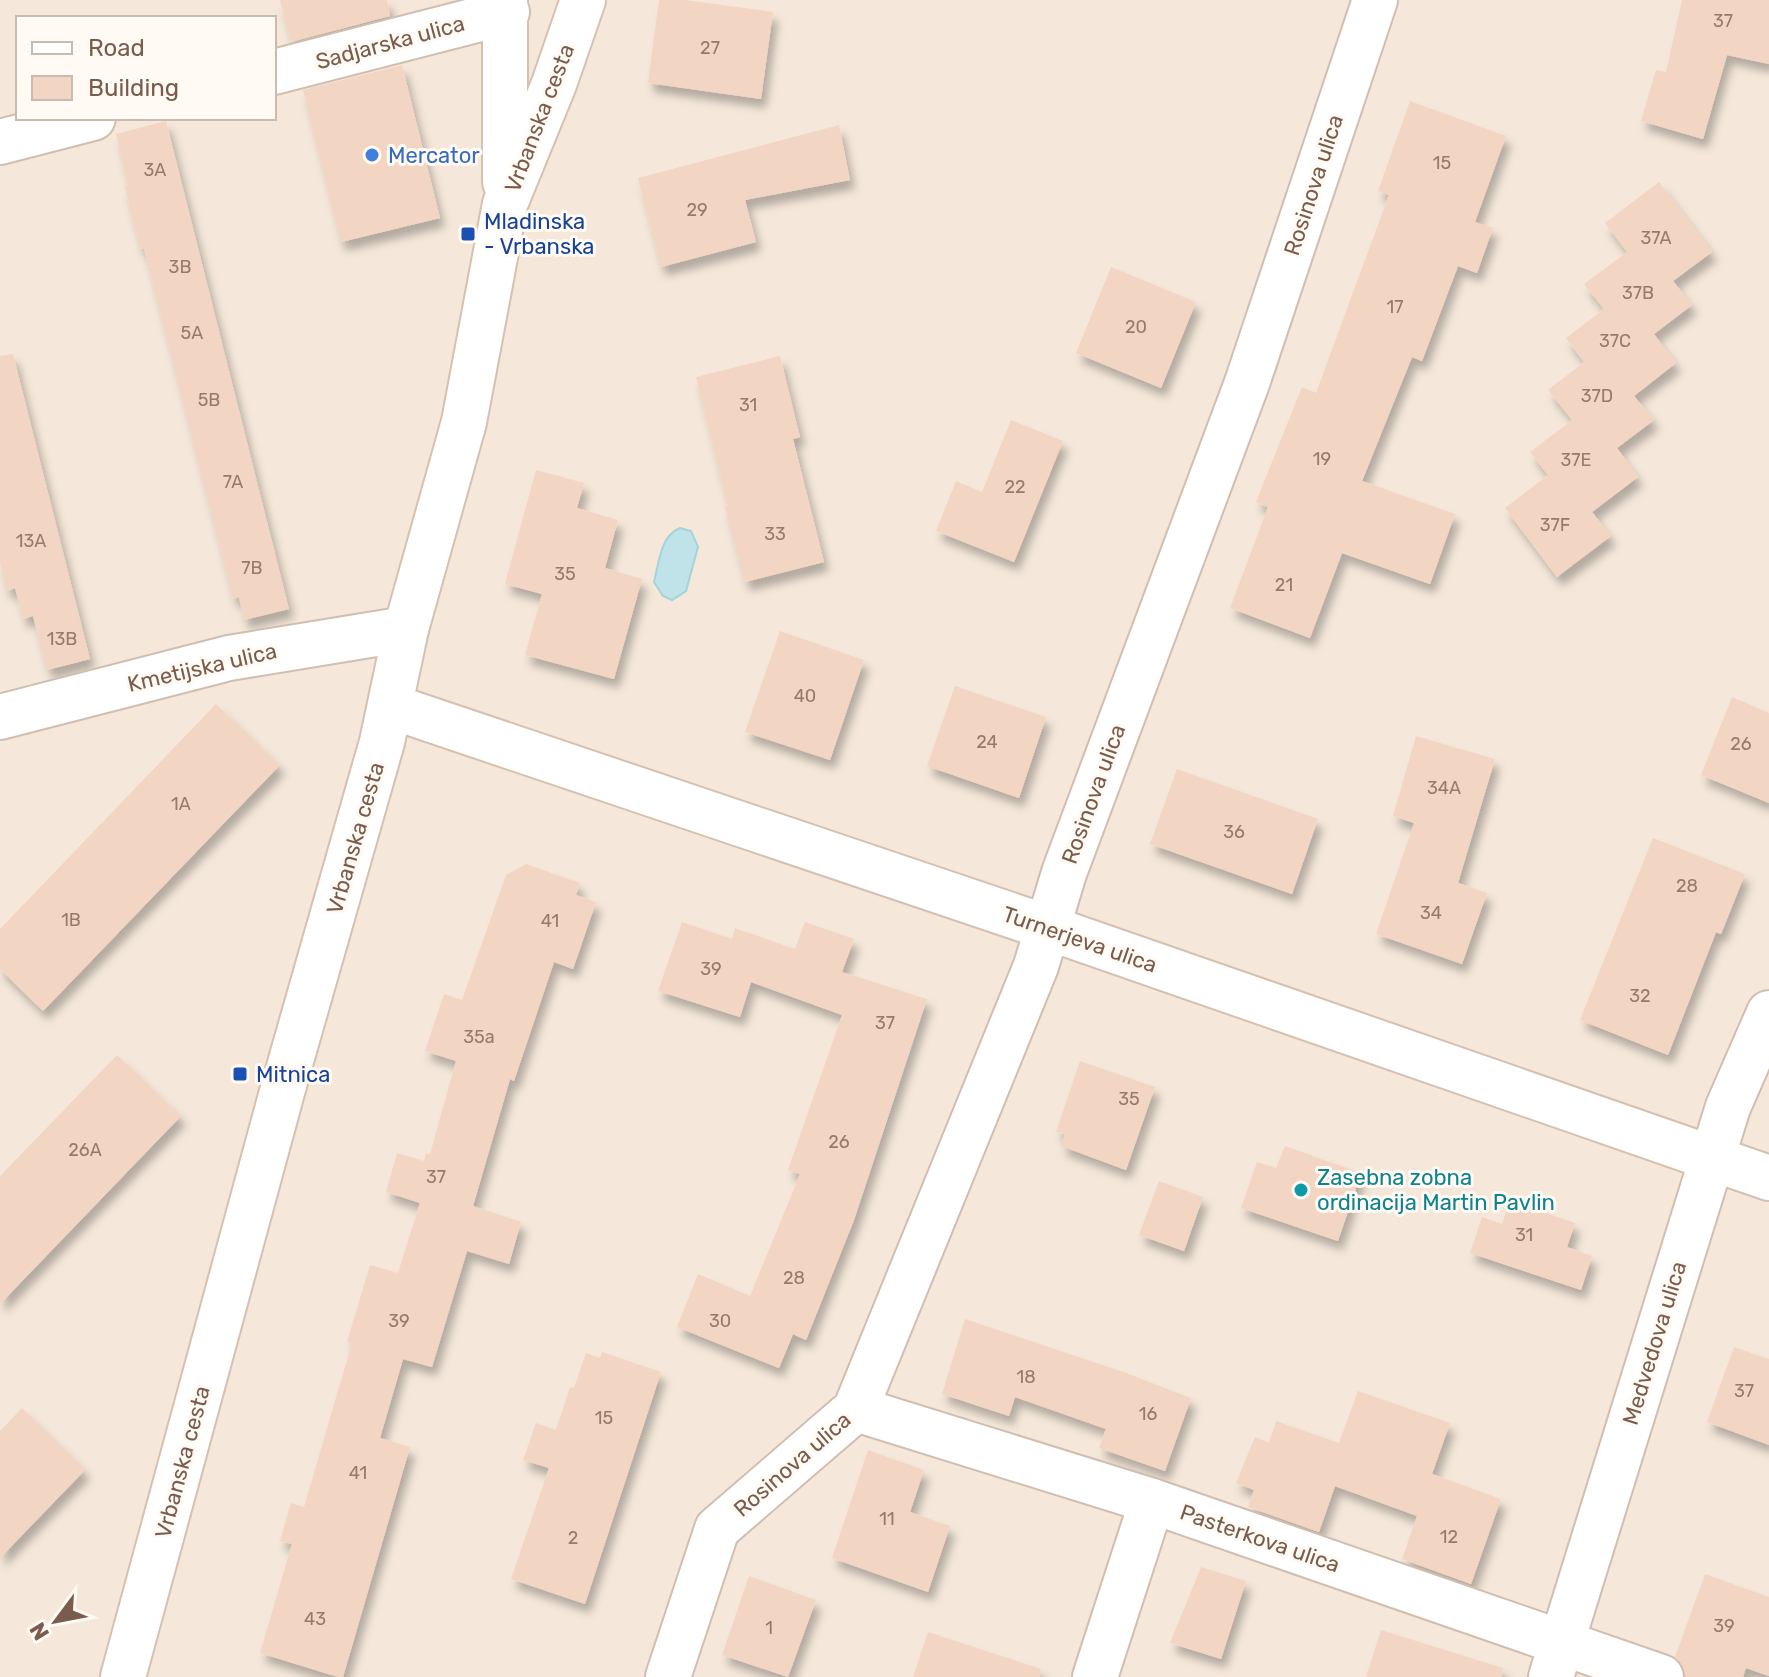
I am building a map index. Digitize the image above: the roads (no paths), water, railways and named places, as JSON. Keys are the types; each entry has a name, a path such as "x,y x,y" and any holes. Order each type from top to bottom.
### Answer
{"street":[{"name":"Vrbanska cesta","path":"123,1677 278,1106 366,801 406,629 464,422 505,204 554,84 583,0"},
{"name":"Rosinova ulica","path":"668,1677 717,1529 856,1409 1036,966 1064,873 1247,383 1375,0"},
{"path":"505,204 506,6"},
{"name":"Sadjarska ulica","path":"276,71 506,6"},
{"path":"0,142 85,120"},
{"name":"Kmetijska ulica","path":"0,717 229,658 406,629"},
{"name":"Turnerjeva ulica","path":"390,706 1046,927 1769,1178"},
{"name":"Medvedova ulica","path":"1556,1659 1728,1107 1769,1013"},
{"name":"Pasterkova ulica","path":"856,1409 1152,1501 1556,1659 1661,1677"},
{"path":"1095,1677 1152,1501"}],"water":[{"path":"680,528 691,531 698,547 686,591 672,600 663,596 654,582 664,544"}],"place":[{"name":"Mercator","path":"372,155"},
{"name":"Mladinska - Vrbanska","path":"468,234"},
{"name":"Mitnica","path":"240,1074"},
{"name":"Zasebna zobna ordinacija Martin Pavlin","path":"1301,1190"}]}
